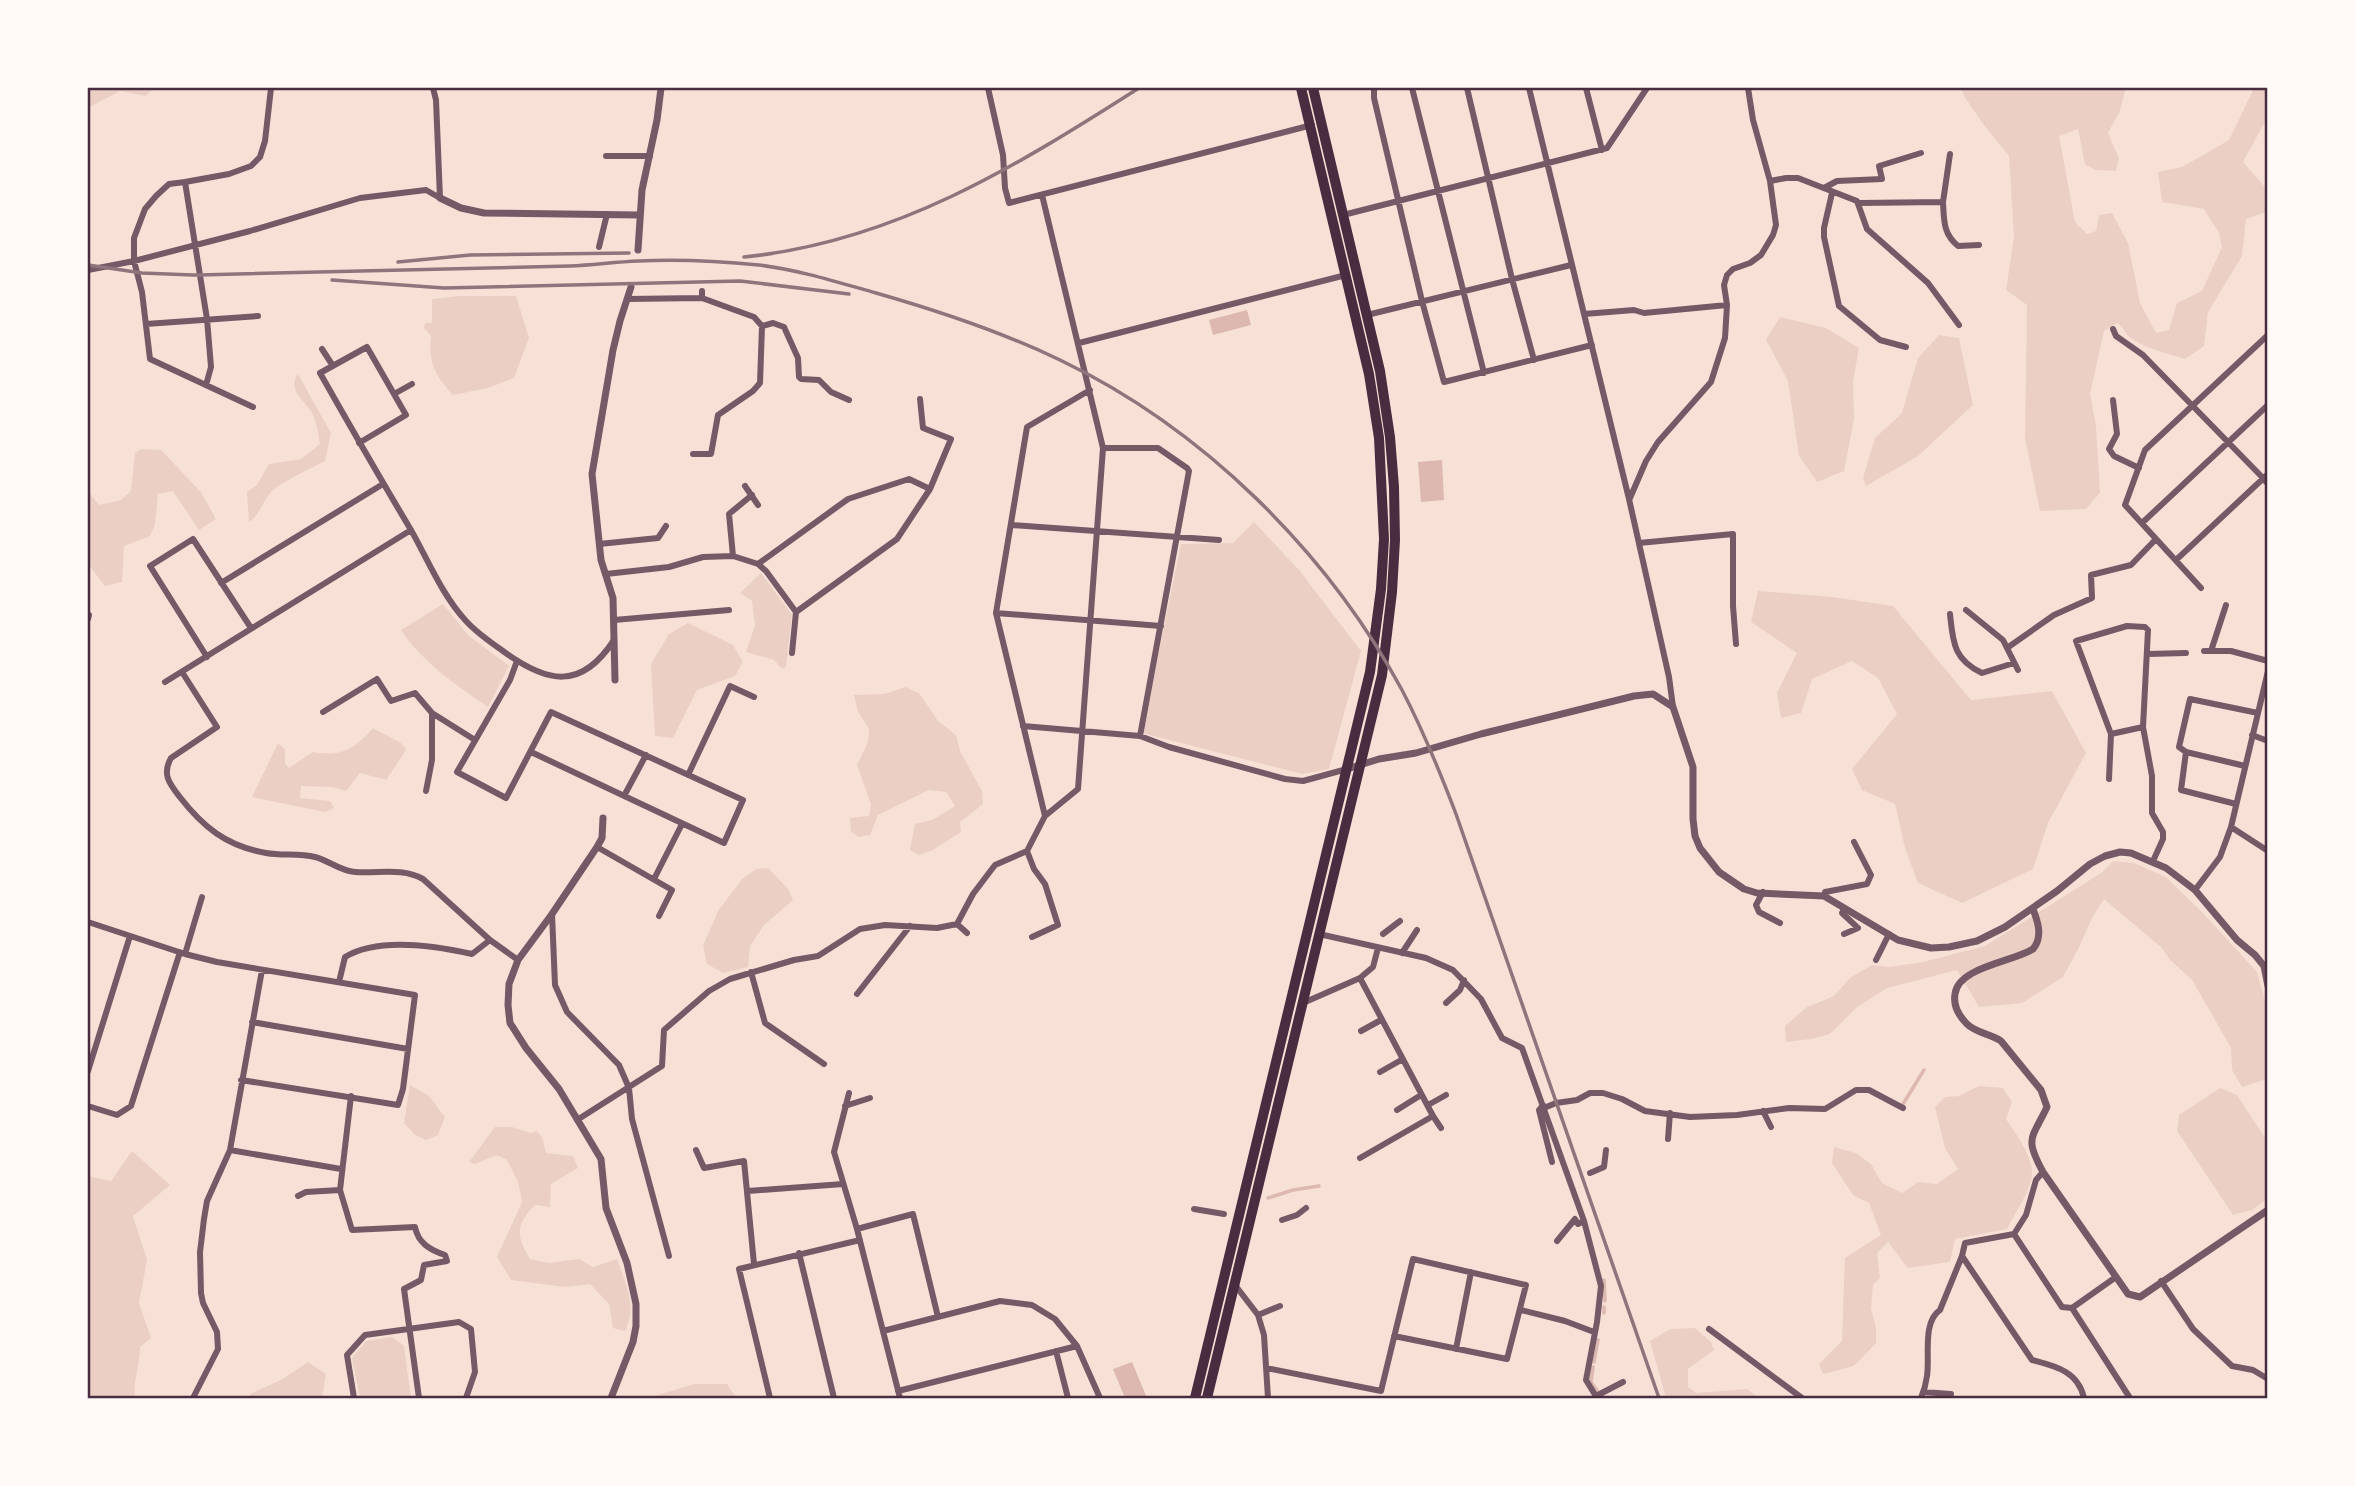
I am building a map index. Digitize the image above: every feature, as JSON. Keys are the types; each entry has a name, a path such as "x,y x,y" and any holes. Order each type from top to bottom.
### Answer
{"highway":[{"path":"1195,1398 1370,673 1381,589 1384,539 1379,438 1346,275 1301,88"},
{"path":"1207,1398 1382,675 1395,540 1394,487 1387,411 1367,314 1313,88"}],"street":[{"path":"253,407 150,359 142,292 134,261 134,238 145,209 169,184 229,174 251,166 260,157 265,141 271,88"},
{"path":"433,88 436,100 440,198"},
{"path":"638,250 639,215 661,88"},
{"path":"988,88 1003,155 1005,188 1009,203 1321,123"},
{"path":"1374,88 1398,201 1444,382 1592,345"},
{"path":"1414,88 1484,373"},
{"path":"1467,88 1534,360"},
{"path":"1529,88 1629,499 1669,677 1673,707 1693,767 1693,827 1700,848 1719,872 1744,889 1757,893 1824,896 1898,940 1931,948 1966,944 1986,937 2033,909 2090,864 2120,852 2153,861 2195,890 2237,940 2264,966 2267,986"},
{"path":"1586,88 1602,150"},
{"path":"1343,215 1607,148 1647,88"},
{"path":"1629,499 1658,442 1710,382 1725,338 1727,305 1724,285 1727,275 1732,269 1750,263 1761,255 1773,235 1776,216 1748,88"},
{"path":"1824,188 1837,181 1882,179 1879,166 1921,153"},
{"path":"1950,154 1943,202 1945,232 1958,246 1979,245"},
{"path":"606,156 650,156"},
{"path":"1770,181 1798,178 1858,203 1943,202"},
{"path":"185,182 207,318 211,367 206,384"},
{"path":"88,270 134,261 360,198 426,190 460,208 484,214 639,215"},
{"path":"1832,193 1824,237 1839,306 1880,340 1906,347"},
{"path":"957,924 973,894 995,864 1027,851 1045,816 1078,789 1103,448 1042,195"},
{"path":"1858,203 1867,229 1928,284 1959,325"},
{"path":"600,247 607,214"},
{"path":"1367,314 1571,265"},
{"path":"1079,343 1346,275"},
{"path":"615,680 613,598 598,544 592,474 613,350 631,287"},
{"path":"627,299 702,295 754,317 762,326 760,383 753,391 718,415 711,454 693,454"},
{"path":"1584,314 1634,310 1644,313 1727,305"},
{"path":"146,324 207,318 258,317"},
{"path":"762,326 773,323 784,327 798,358 801,379 819,380 831,392 849,400"},
{"path":"2113,329 2116,336 2143,355 2266,478 2176,560"},
{"path":"2201,588 2124,505 2145,450 2267,335"},
{"path":"359,443 406,415 367,347 320,373 359,443 411,530 448,597 466,621 517,661 548,676 570,677 586,672 603,658 615,639"},
{"path":"322,349 333,366"},
{"path":"394,394 412,384"},
{"path":"1045,816 996,613 1027,426 1090,390"},
{"path":"796,612 897,539 930,489 951,439 923,428 920,399"},
{"path":"2113,400 2117,434 2109,449 2113,456 2138,468"},
{"path":"2141,523 2267,405"},
{"path":"1103,448 1158,448 1188,468 1140,736"},
{"path":"758,564 848,499 909,479 930,489"},
{"path":"221,583 383,484"},
{"path":"745,486 758,505"},
{"path":"733,556 729,514 752,495"},
{"path":"1011,525 1219,540"},
{"path":"598,544 658,538 666,526"},
{"path":"165,682 411,530"},
{"path":"1639,543 1733,534 1736,644"},
{"path":"207,657 150,566 193,539 251,628"},
{"path":"2007,648 2054,615 2092,598 2091,575 2130,565 2156,539"},
{"path":"606,574 668,567 703,557 733,556 758,564 796,612 792,653"},
{"path":"2225,606 2208,651 2231,651 2267,660"},
{"path":"614,620 729,610"},
{"path":"1950,614 1953,648 1976,670 1982,673 2016,667 2003,640 1966,610"},
{"path":"996,613 1161,626"},
{"path":"2109,779 2111,734 2076,641 2127,626 2145,627 2148,631 2148,654 2143,727 2152,776 2151,813 2163,832 2163,839 2153,861"},
{"path":"2148,654 2186,653"},
{"path":"517,661 510,680 457,772 506,798 551,712 744,800 724,842 531,752"},
{"path":"2195,890 2220,857 2231,827 2266,687 2267,671"},
{"path":"182,672 217,727 171,758 167,766 167,781 212,833 242,848 267,854 315,857 354,872 410,872 423,879 490,940 518,960"},
{"path":"323,712 377,680 391,701 415,693 432,713 475,740"},
{"path":"688,775 730,686 754,697"},
{"path":"1023,726 1140,736 1168,747 1285,779 1303,781 1379,758 1416,753 1634,696 1653,694 1673,707"},
{"path":"2245,766 2186,752 2179,747 2190,699 2258,713"},
{"path":"426,791 432,760 432,713"},
{"path":"2111,734 2143,727"},
{"path":"2252,735 2267,741"},
{"path":"2186,752 2181,790 2236,804"},
{"path":"624,796 646,755"},
{"path":"603,818 602,838 597,847 518,960 509,984 508,1005 510,1023 559,1089 601,1158 606,1208 626,1264 636,1304 633,1342 611,1398"},
{"path":"654,879 682,824"},
{"path":"2231,827 2267,851"},
{"path":"1824,896 1825,892 1854,889 1867,884 1871,875 1854,842"},
{"path":"597,847 672,891 659,916"},
{"path":"1027,851 1034,869 1045,884 1058,925 1032,937"},
{"path":"1763,892 1756,905 1759,912 1780,923"},
{"path":"88,1106 117,1115 131,1106 202,897"},
{"path":"1844,908 1842,913 1858,928 1844,934"},
{"path":"2033,909 2038,923 2038,943 2033,949 1966,976 1955,989 1954,1000 1967,1025 2001,1041 2041,1090 2047,1107 2031,1139 2033,1153 2043,1172 2128,1294 2140,1297 2267,1210"},
{"path":"552,914 555,985 559,997 567,1012 620,1065 629,1088 632,1119 669,1256"},
{"path":"1383,934 1400,921"},
{"path":"88,922 183,953 262,970 415,995 398,1105 241,1080"},
{"path":"577,1119 662,1066 664,1030 709,990 730,979 818,956 860,929 885,925 937,928 957,924"},
{"path":"957,924 967,933"},
{"path":"857,994 910,926"},
{"path":"1402,953 1417,930"},
{"path":"1319,934 1426,958 1453,970 1481,999 1502,1038 1522,1048 1584,1222 1601,1286 1586,1380 1596,1397 1623,1382"},
{"path":"1876,960 1889,934"},
{"path":"88,1071 130,936"},
{"path":"339,982 345,957 355,951 376,947 425,945 472,954 490,940"},
{"path":"1303,1003 1360,978 1373,967 1378,948"},
{"path":"193,1398 218,1349 216,1332 201,1293 200,1252 207,1201 230,1150 262,970"},
{"path":"751,972 765,1023 824,1064"},
{"path":"1360,978 1440,1128"},
{"path":"1446,1003 1460,990 1464,980"},
{"path":"1361,1031 1381,1020"},
{"path":"252,1022 408,1049"},
{"path":"1380,1072 1403,1059"},
{"path":"1552,1162 1539,1110 1543,1106 1577,1100 1590,1093 1602,1093 1622,1099 1645,1111 1690,1117 1737,1115 1789,1108 1825,1109 1856,1090 1869,1090 1903,1108"},
{"path":"849,1093 834,1152 860,1240 899,1395 1077,1346"},
{"path":"1397,1110 1421,1095"},
{"path":"1428,1105 1446,1095"},
{"path":"351,1096 340,1190 352,1230 415,1227 416,1236 431,1251 444,1255 447,1261 425,1265 421,1280 404,1289 419,1398"},
{"path":"845,1106 870,1098"},
{"path":"1763,1111 1771,1127"},
{"path":"1668,1139 1670,1113"},
{"path":"1360,1158 1433,1116"},
{"path":"230,1150 341,1169"},
{"path":"696,1150 704,1168 744,1161 754,1264"},
{"path":"1590,1172 1604,1167 1606,1150"},
{"path":"1951,1394 1922,1395 1928,1374 1929,1330 1936,1312 1940,1310 1965,1243 2014,1234 2026,1215 2036,1180 2043,1172"},
{"path":"748,1191 843,1184"},
{"path":"298,1196 306,1192 340,1190"},
{"path":"1282,1220 1297,1215 1306,1208"},
{"path":"1194,1209 1224,1214"},
{"path":"857,1229 913,1214 938,1317"},
{"path":"1557,1241 1575,1219 1578,1224 1584,1222"},
{"path":"2014,1234 2062,1307 2072,1308 2116,1277"},
{"path":"771,1398 739,1269 860,1240"},
{"path":"799,1253 834,1398"},
{"path":"1962,1256 2032,1360 2067,1371 2078,1383 2084,1398"},
{"path":"1266,1368 1381,1391 1394,1336 1413,1259 1526,1285 1507,1359 1394,1336"},
{"path":"1456,1349 1471,1272"},
{"path":"2161,1281 2193,1329 2222,1357 2232,1366 2253,1370 2267,1379"},
{"path":"1235,1284 1258,1315 1264,1335 1268,1398"},
{"path":"883,1331 1000,1301 1032,1305 1055,1318 1077,1346 1100,1398"},
{"path":"1258,1315 1280,1306"},
{"path":"2072,1308 2130,1398"},
{"path":"1521,1310 1565,1321 1594,1332"},
{"path":"354,1398 347,1355 365,1335 458,1322 471,1329 475,1372 466,1398"},
{"path":"1709,1329 1801,1398"},
{"path":"1056,1351 1068,1398"}],"shaded area":[{"path":"88,88 154,88 146,96 120,91 88,108"},
{"path":"1961,88 2126,88 2119,113 2108,133 2119,158 2116,171 2095,170 2085,164 2078,129 2059,136 2075,222 2087,234 2096,231 2099,215 2112,213 2128,243 2140,303 2156,333 2169,330 2177,303 2202,291 2222,247 2219,233 2204,209 2162,202 2158,172 2182,167 2229,140 2254,88 2267,88 2267,118 2243,162 2264,186 2267,183 2267,212 2246,219 2242,256 2208,312 2204,346 2185,359 2138,343 2117,323 2104,331 2090,394 2096,426 2100,493 2086,509 2040,511 2025,438 2027,305 2006,290 2014,236 2009,156 1983,124"},
{"path":"516,296 529,338 514,378 488,388 453,395 434,368 431,336 424,328 425,323 432,323 432,299"},
{"path":"1247,310 1251,325 1213,335 1209,320"},
{"path":"1780,317 1826,328 1859,348 1853,381 1854,419 1844,471 1817,482 1799,456 1788,381 1766,340"},
{"path":"1939,335 1959,338 1973,405 1918,456 1866,486 1863,478 1875,438 1902,413 1918,358"},
{"path":"298,374 331,433 325,461 276,487 249,522 247,492 257,485 269,464 301,459 320,444 313,415 294,386"},
{"path":"141,449 161,450 201,492 216,519 199,530 173,491 158,494 155,524 150,536 124,546 122,582 105,586 88,564 88,491 99,505 121,500 131,491 135,453"},
{"path":"1442,460 1444,500 1421,502 1418,462"},
{"path":"1254,522 1299,570 1361,651 1329,769 1302,774 1142,733 1181,544 1233,543"},
{"path":"761,573 792,615 786,667 782,669 774,660 746,652 755,625 752,601 740,593"},
{"path":"1758,591 1832,597 1893,606 1971,700 2052,691 2086,753 2048,823 2033,869 1962,903 1918,883 1905,848 1895,804 1862,790 1852,769 1897,714 1878,678 1852,661 1812,679 1801,713 1781,718 1777,693 1797,653 1751,622"},
{"path":"443,604 468,635 509,666 488,707 430,663 401,630"},
{"path":"688,623 733,645 743,662 735,676 697,690 673,738 655,736 651,664 669,634"},
{"path":"905,687 919,693 938,721 956,735 960,751 982,791 983,804 960,822 961,832 933,850 919,855 910,850 915,824 932,820 955,806 946,792 929,790 878,815 870,835 858,837 851,831 850,818 869,816 871,804 857,765 868,742 869,729 858,712 854,695 885,694"},
{"path":"373,728 401,743 406,750 386,780 360,773 346,791 333,787 301,786 300,798 330,801 334,808 325,812 252,797 278,743 285,749 285,763 289,768 313,752 332,753 347,750"},
{"path":"2113,861 2134,863 2166,877 2257,972 2267,1008 2267,1079 2242,1087 2232,1070 2231,1048 2192,980 2170,960 2162,948 2104,899 2063,977 2022,1003 1979,1007 1957,970 1887,988 1856,1008 1830,1034 1786,1042 1785,1026 1807,1007 1834,996 1850,978 1872,965 1889,967 1923,962 1985,946 2101,873"},
{"path":"768,868 789,890 793,900 764,925 750,946 748,967 723,973 707,964 703,946 718,911 742,879 756,869"},
{"path":"410,1085 429,1096 445,1117 438,1135 426,1140 415,1135 404,1123"},
{"path":"1979,1086 2003,1088 2012,1102 2006,1119 2023,1145 2032,1167 2031,1181 2022,1202 2007,1229 1955,1239 1950,1262 1908,1268 1888,1242 1877,1253 1880,1278 1873,1285 1871,1309 1876,1327 1876,1343 1854,1366 1823,1374 1819,1364 1842,1341 1845,1258 1881,1235 1869,1203 1853,1195 1832,1163 1834,1147 1856,1153 1871,1164 1882,1183 1902,1193 1918,1182 1937,1184 1958,1169 1945,1148 1935,1107 1945,1097 1959,1096"},
{"path":"2220,1088 2237,1095 2267,1141 2267,1199 2252,1210 2233,1215 2177,1131 2179,1115"},
{"path":"495,1127 512,1127 531,1133 537,1131 542,1137 546,1153 573,1156 578,1168 551,1184 550,1207 535,1205 521,1225 520,1237 530,1259 549,1263 579,1259 593,1267 617,1259 630,1304 629,1322 625,1331 613,1328 609,1304 590,1284 565,1287 511,1280 497,1257 522,1202 518,1182 507,1160 497,1155 475,1164 469,1162"},
{"path":"132,1151 170,1185 133,1216 147,1260 139,1303 151,1338 140,1347 135,1398 88,1398 88,1176 111,1181"},
{"path":"1695,1328 1711,1342 1714,1350 1688,1369 1688,1387 1696,1393 1747,1389 1759,1398 1666,1398 1650,1341 1670,1329"},
{"path":"392,1337 404,1346 411,1398 360,1398 352,1358 366,1341"},
{"path":"308,1362 326,1374 322,1398 248,1398 252,1393 281,1380"},
{"path":"1132,1362 1147,1398 1125,1398 1113,1369"},
{"path":"694,1384 727,1384 736,1398 654,1398"}],"waterway":[{"path":"1903,1104 1924,1070"},
{"path":"1268,1198 1319,1186"},
{"path":"1604,1280 1605,1301"},
{"path":"1604,1307 1604,1313"},
{"path":"1594,1362 1598,1340"},
{"path":"1593,1367 1591,1382 1598,1392"}],"railway":[{"path":"744,257 799,249 902,218 999,172 1139,88"},
{"path":"398,262 470,255 629,253"},
{"path":"88,265 142,273 193,275 570,266 653,260 774,267 923,307 992,331 1060,360 1112,388 1163,421 1211,458 1256,498 1298,542 1337,589 1372,639 1410,705 1456,814 1659,1398"},
{"path":"332,280 444,288 740,281 849,294"}]}
